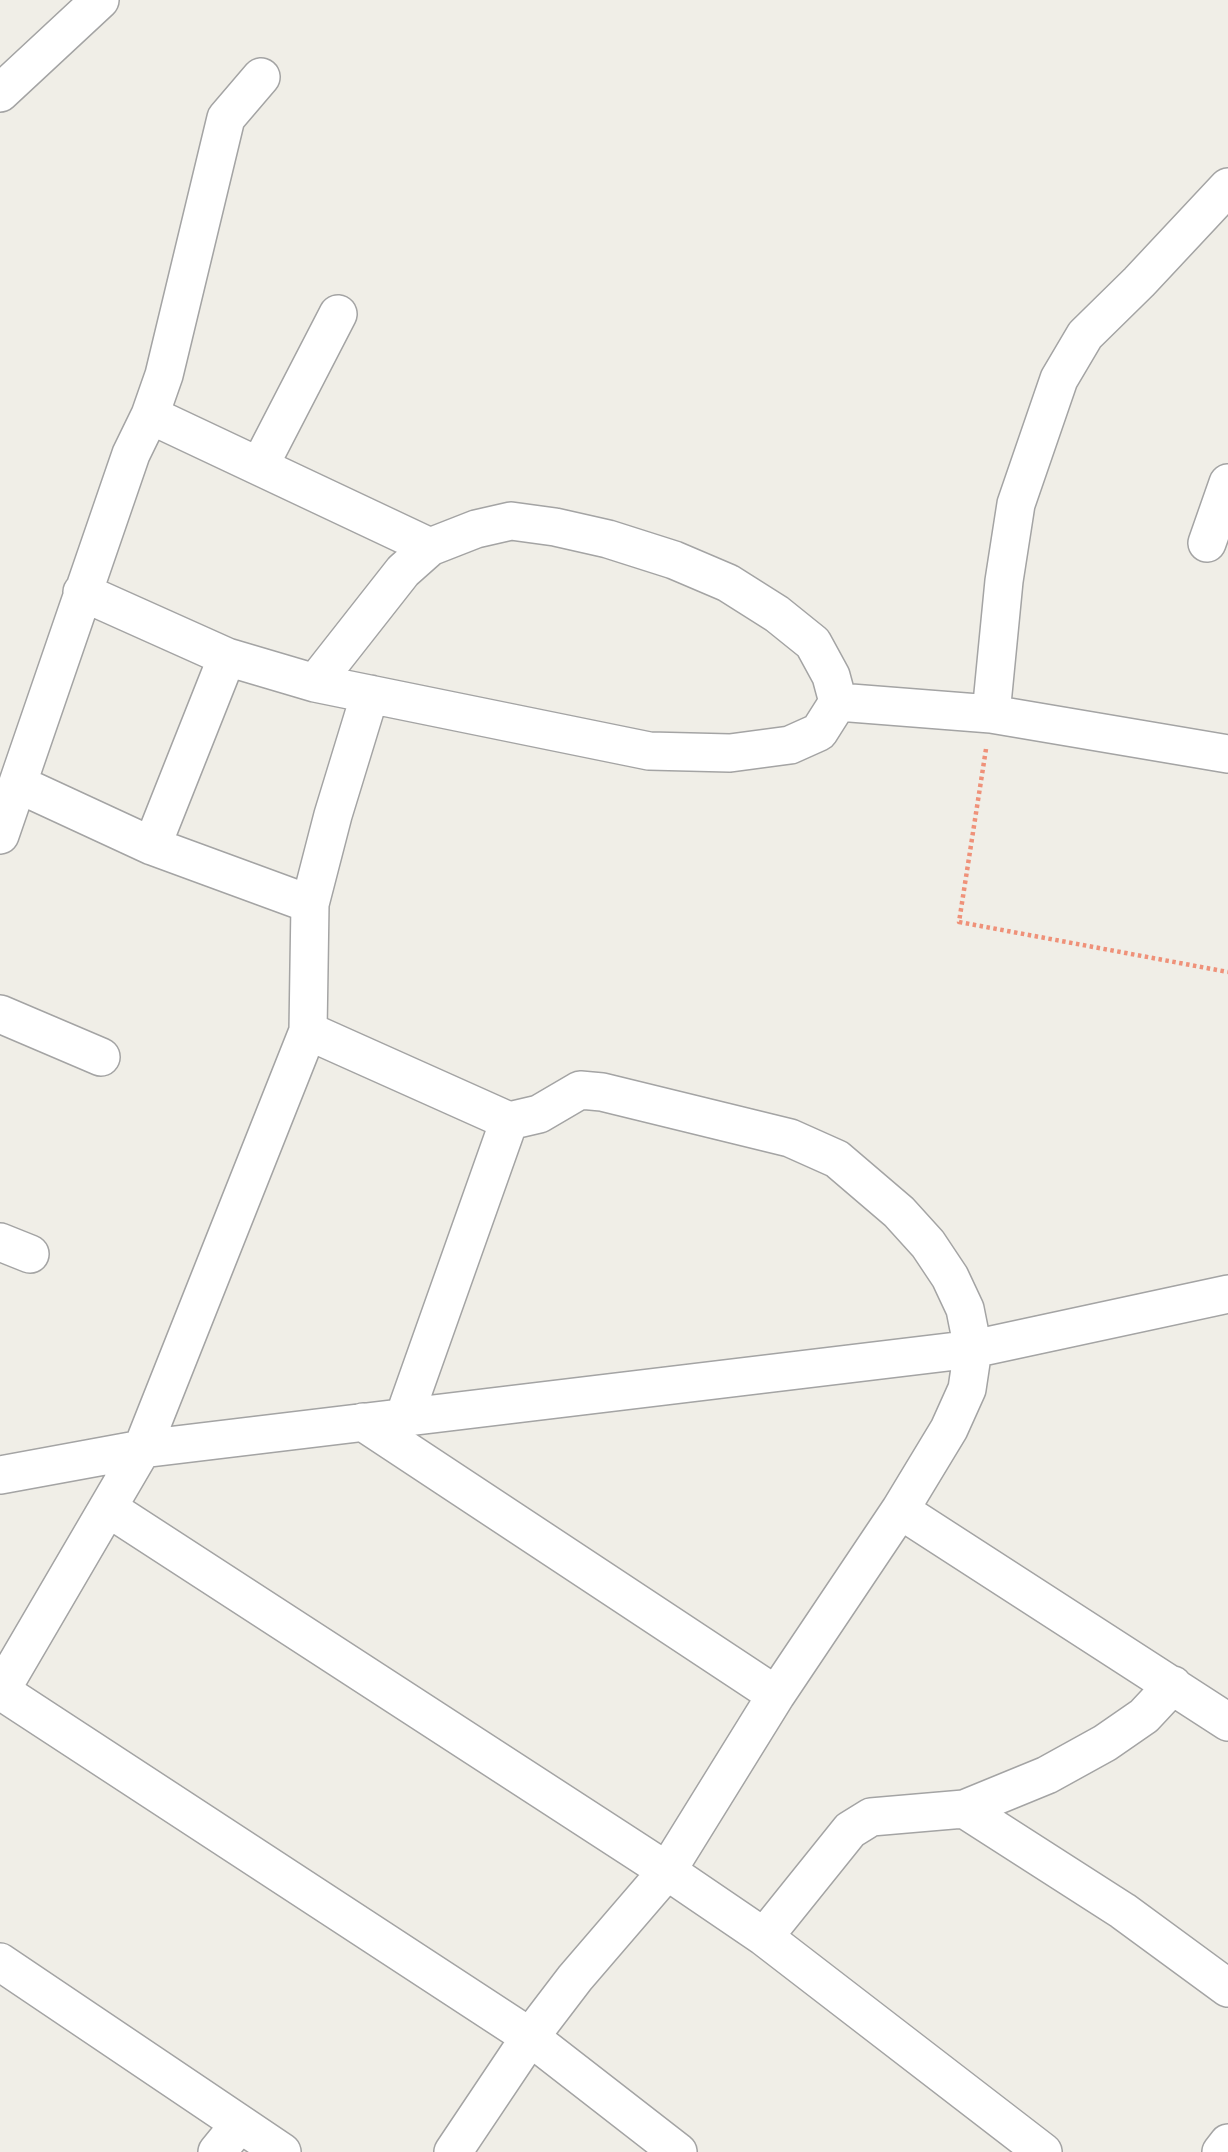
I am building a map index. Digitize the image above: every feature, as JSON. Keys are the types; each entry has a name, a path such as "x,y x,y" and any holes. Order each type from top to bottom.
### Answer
{"street":[{"path":"0,93 100,0"},
{"path":"261,77 226,118 164,375 150,415 131,454 7,809 152,846 310,904"},
{"path":"991,714 1004,581 1016,504 1059,379 1085,335 1228,187"},
{"path":"260,465 338,314"},
{"path":"150,415 430,547"},
{"path":"1208,543 1228,483"},
{"path":"82,592 227,657 315,683 649,751 716,753 790,745 819,732 838,702 831,676 813,643 777,614 728,583 674,560 608,539 555,527 511,521 476,529 430,547 404,571 315,683"},
{"path":"152,846 227,657"},
{"path":"370,694 332,816 310,904 308,1031 142,1449 0,1692 530,2036 678,2152"},
{"path":"838,702 991,714 1228,754"},
{"path":"0,1014 101,1057"},
{"path":"308,1031 509,1121 539,1114 580,1090 602,1092 790,1138 837,1160 899,1212 928,1244 950,1277 965,1309 974,1349 967,1389 949,1429 900,1510 776,1695 667,1871 575,1978 530,2036 453,2152"},
{"path":"404,1417 509,1121"},
{"path":"0,1475 142,1449 974,1349 1228,1294"},
{"path":"363,1422 776,1695"},
{"path":"108,1508 667,1871 764,1937 1043,2152"},
{"path":"900,1510 1228,1722"},
{"path":"764,1937 850,1830 871,1817 964,1809 1047,1776 1105,1743 1144,1716 1173,1685"},
{"path":"964,1809 1123,1911 1228,1988"},
{"path":"0,1962 228,2138 282,2152"},
{"path":"1221,2152 1228,2143"}],"path":[{"path":"991,714 959,922 1228,972"}]}
